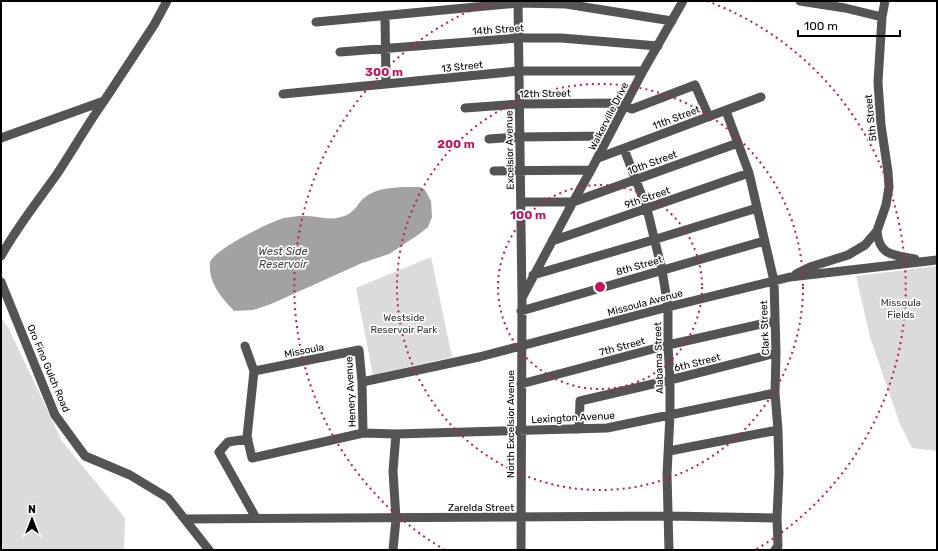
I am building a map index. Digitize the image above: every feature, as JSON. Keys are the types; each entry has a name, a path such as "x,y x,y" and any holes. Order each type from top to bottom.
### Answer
{"street":[{"path":"1,256 11,238 58,172 87,125 104,102 168,1"},
{"name":"Walkerville Drive","path":"522,299 533,275 572,202 598,158 643,71 683,1"},
{"path":"800,1 845,8 882,17"},
{"name":"5th Street","path":"790,277 810,267 848,254 865,245 877,231 886,205 889,187 887,161 881,124 878,82 882,17 885,1"},
{"path":"316,22 518,2 566,4 672,21"},
{"name":"Excelsior Avenue","path":"518,2 522,299"},
{"path":"385,16 386,84"},
{"name":"14th Street","path":"340,52 519,38 561,38 658,46"},
{"name":"13 Street","path":"283,94 519,71 643,71"},
{"path":"625,107 634,108 695,85 709,117"},
{"name":"11th Street","path":"598,158 761,97"},
{"path":"1,138 104,102"},
{"name":"12th Street","path":"465,108 519,104 614,103 625,107"},
{"name":"Clark Street","path":"726,110 749,173 774,281 776,353 775,393 779,473 777,518 778,546 775,550"},
{"path":"489,139 519,137 609,136"},
{"name":"10th Street","path":"521,202 572,202 738,143"},
{"name":"Alabama Street","path":"624,149 647,209 653,240 662,270 668,307 670,380 668,451 669,550"},
{"path":"494,171 591,170"},
{"name":"9th Street","path":"552,241 749,173"},
{"path":"533,275 757,208"},
{"path":"877,231 878,242 881,249 893,255 926,261"},
{"name":"8th Street","path":"521,311 764,241"},
{"name":"Missoula Avenue","path":"362,382 479,357 668,307 790,277 937,260"},
{"name":"Oro Fino Gulch Road","path":"1,282 56,415 85,456 130,475 168,498 209,550"},
{"name":"North Excelsior Avenue","path":"521,550 522,299"},
{"name":"7th Street","path":"521,384 668,345 775,321"},
{"path":"245,346 254,371 248,439 228,442 219,452 256,518"},
{"name":"Henery Avenue","path":"359,350 362,382 363,433"},
{"name":"Missoula","path":"254,371 359,350"},
{"name":"6th Street","path":"579,429 580,401 776,353"},
{"name":"Lexington Avenue","path":"248,439 252,458 363,433 396,434 608,428 775,393"},
{"path":"668,451 778,430"},
{"path":"393,550 396,519 394,471 396,434"},
{"name":"Zarelda Street","path":"186,520 256,518 396,519 668,516 777,518"}],"green space":[{"name":"Westside Reservoir Park","path":"431,257 452,357 373,375 356,288"},
{"name":"Missoula Fields","path":"937,266 937,451 912,448 900,424 870,337 856,276"},
{"path":"1,318 8,327 62,441 125,518 124,550 1,550"}],"water":[{"name":"West Side Reservoir","path":"402,187 420,187 425,190 431,201 432,217 428,227 389,254 362,263 271,304 253,310 234,311 217,290 211,277 210,263 220,252 241,238 285,218 305,216 334,218 347,215 368,195 377,191"}]}
